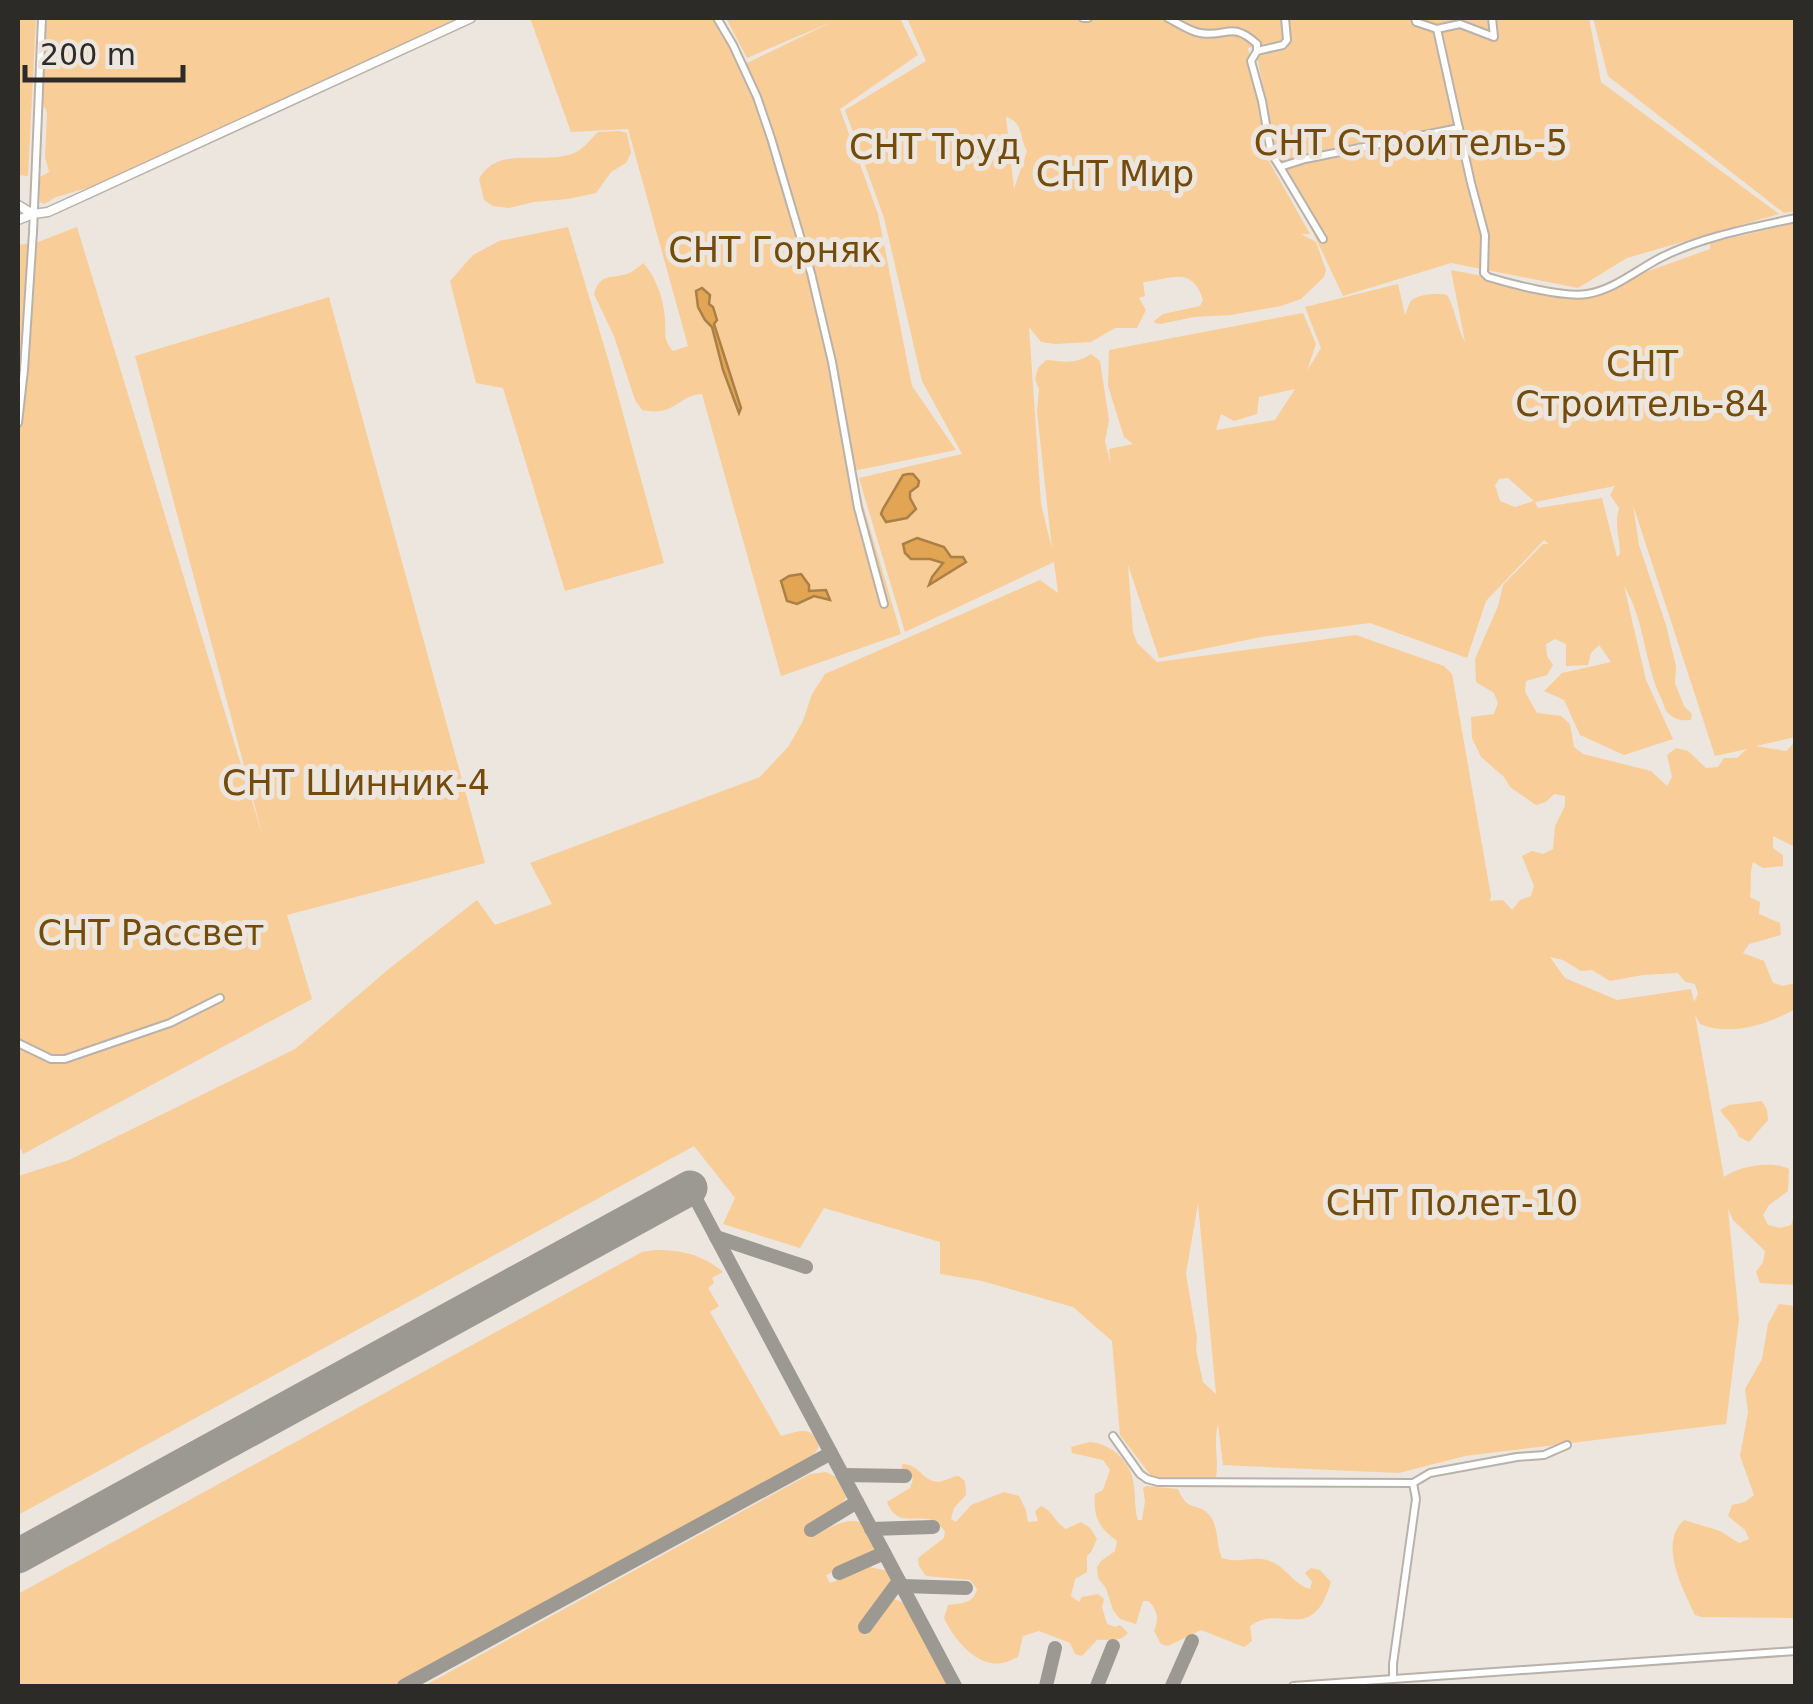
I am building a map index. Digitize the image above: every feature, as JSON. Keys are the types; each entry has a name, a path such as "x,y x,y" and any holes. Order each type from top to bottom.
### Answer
{"street":[{"path":"18,423 42,18"},
{"path":"18,220 81,198 471,18"},
{"path":"717,18 761,108 811,273 832,362 851,475 884,604"},
{"path":"1168,18 1200,33 1236,30 1257,44 1251,61 1271,153 1323,239"},
{"path":"1257,51 1283,45 1287,40 1285,18"},
{"path":"1415,18 1416,22 1437,29 1460,21 1494,37 1492,18"},
{"path":"1437,29 1470,184 1485,235 1484,273 1497,280 1566,293 1592,293 1706,239 1796,218"},
{"path":"1280,167 1459,128"},
{"path":"18,205 33,214"},
{"path":"18,1044 51,1059 65,1059 170,1022 220,998"},
{"path":"1114,1436 1140,1474 1158,1482 1413,1483 1430,1474 1544,1455 1567,1445"},
{"path":"1393,1679 1416,1499 1413,1483"},
{"path":"1293,1686 1796,1651"}],"green space":[{"path":"18,18 36,18 28,176 18,175"},
{"path":"47,18 459,18 91,187 44,204 40,202 38,178 49,172 45,157 47,114 41,105"},
{"name":"СНТ Горняк","path":"530,18 711,18 745,64 834,21 747,58 726,18 900,18 918,55 840,109 878,214 912,386 956,450 853,471 901,634 781,676 702,394 662,411 642,410 594,294 604,279 629,273 643,263 661,297 668,343 673,351 688,346 628,129 571,132"},
{"path":"907,18 1281,18 1282,41 1248,48 1266,156 1310,234 1301,234 1316,242 1326,270 1324,277 1301,299 1281,306 1153,322 1163,314 1200,306 1203,300 1193,282 1171,277 1143,282 1145,296 1139,298 1146,310 1137,328 1115,328 1091,342 1055,344 1041,342 1029,327 1041,504 1052,549 1035,379 1046,360 1075,361 1091,354 1100,361 1109,420 1105,442 1111,465 1109,449 1133,444 1124,437 1108,386 1109,350 1303,313 1316,344 1307,371 1321,348 1305,307 1398,284 1405,315 1410,302 1417,297 1447,295 1465,342 1451,270 1581,295 1710,249 1710,243 1795,223 1795,737 1756,746 1786,751 1795,742 1795,847 1773,836 1773,848 1783,855 1783,866 1763,868 1753,862 1750,897 1760,902 1759,914 1780,923 1781,935 1749,944 1743,953 1764,961 1773,983 1795,983 1795,1009 1773,1020 1736,1029 1711,1028 1700,1024 1695,1015 1724,1177 1755,1166 1789,1169 1788,1191 1769,1205 1763,1215 1768,1225 1780,1228 1791,1225 1795,1214 1795,1285 1760,1283 1756,1272 1765,1251 1733,1220 1728,1209 1739,1319 1726,1424 1465,1456 1399,1473 1223,1465 1218,1424 1216,1477 1152,1477 1120,1435 1112,1341 1073,1307 982,1281 940,1274 940,1242 824,1208 800,1248 723,1224 735,1198 694,1146 18,1515 18,1176 69,1160 295,1049 477,900 495,925 552,904 530,863 760,777 788,747 825,674 1040,580 1058,593 1054,562 905,632 859,478 962,454 922,381 884,218 845,110 926,61","holes":["1006,117 1018,127 1027,151 1014,189","1295,389 1275,420 1216,430 1221,414 1234,421 1257,414 1259,397","1508,478 1534,501 1515,507 1500,501 1495,485 1499,479","1615,486 1610,495 1619,508 1620,554 1617,557 1602,498 1538,508 1535,502","1633,505 1715,756 1747,749 1737,758 1724,758 1718,767 1706,768 1688,751 1676,748 1667,755 1672,777 1667,786 1651,771 1583,754 1574,747 1570,724 1561,716 1537,713 1525,692 1526,681 1547,675 1553,665 1546,644 1555,639 1566,644 1566,666 1588,665 1591,653 1599,645 1611,662 1562,673 1544,691 1564,700 1580,735 1624,755 1673,739 1646,680 1624,586 1666,710 1677,719 1691,720 1692,714 1684,706 1675,683 1676,666 1639,545","1544,540 1549,544 1543,544 1503,585 1475,659 1476,682 1494,693 1498,703 1494,714 1471,717 1472,738 1481,757 1510,787 1536,805 1554,794 1565,796 1565,806 1555,826 1553,849 1522,856 1534,886 1531,896 1520,900 1512,910 1503,900 1490,901 1452,674 1444,666 1356,635 1157,662 1137,643 1133,632 1128,565 1159,658 1261,637 1370,623 1467,658 1486,601","1550,957 1581,971 1592,970 1610,981 1678,973 1685,982 1695,984 1698,994 1694,1002 1691,989 1617,1000 1565,978","1198,1203 1216,1394 1203,1382 1186,1274"]},
{"name":"СНТ Строитель-5","path":"1287,18 1589,18 1601,82 1779,214 1627,258 1578,288 1451,263 1343,296 1275,152 1257,56 1287,45"},
{"path":"1593,18 1795,18 1795,211 1784,213 1608,76"},
{"path":"598,132 627,133 631,153 596,193 509,208 484,200 479,179 497,162 562,156 584,147"},
{"path":"77,227 263,837 135,356 329,297 485,863 287,915 312,999 23,1154 18,1143 18,245"},
{"path":"568,227 664,563 565,591 503,388 476,383 450,281 473,255 499,241"},
{"path":"1762,1101 1768,1120 1749,1142 1739,1137 1720,1110 1729,1105"},
{"path":"642,1252 691,1254 723,1272 712,1278 714,1283 708,1288 719,1306 710,1312 781,1436 804,1431 813,1435 819,1447 812,1457 393,1686 18,1686 18,1594"},
{"path":"1779,1304 1795,1306 1795,1618 1702,1617 1695,1615 1679,1580 1673,1541 1684,1520 1720,1531 1739,1543 1749,1539 1745,1530 1728,1516 1732,1505 1754,1495 1740,1456 1748,1412 1745,1389 1762,1359 1768,1324"},
{"path":"1090,1442 1106,1446 1125,1462 1135,1491 1138,1520 1142,1520 1145,1501 1143,1488 1178,1489 1186,1502 1210,1516 1222,1558 1270,1561 1310,1589 1312,1582 1305,1573 1311,1568 1320,1570 1331,1582 1323,1602 1305,1618 1274,1618 1250,1626 1252,1641 1244,1647 1201,1630 1168,1646 1161,1644 1154,1631 1156,1612 1149,1601 1143,1601 1136,1624 1120,1619 1098,1578 1097,1567 1115,1551 1117,1541 1102,1526 1095,1509 1095,1494 1103,1490 1110,1470 1103,1460 1072,1453 1071,1447"},
{"path":"902,1464 933,1481 959,1476 965,1481 966,1495 954,1508 951,1519 956,1522 971,1505 1004,1492 1019,1496 1028,1522 1038,1521 1035,1511 1041,1506 1066,1529 1081,1522 1090,1528 1097,1539 1087,1556 1087,1572 1075,1579 1071,1596 1079,1602 1082,1597 1098,1594 1104,1599 1107,1624 1120,1625 1128,1633 1117,1639 1097,1640 1082,1656 1075,1654 1070,1643 1039,1631 1023,1636 1018,1657 1008,1661 993,1663 975,1656 953,1634 944,1618 948,1605 970,1600 977,1589 970,1580 926,1576 919,1566 918,1558 944,1538 945,1531 932,1520 895,1515 887,1502 910,1488 913,1479"},
{"path":"826,1472 838,1478 847,1497 835,1512 806,1528 810,1538 836,1525 856,1521 863,1523 876,1547 867,1558 826,1575 830,1583 870,1567 888,1571 890,1587 859,1629 867,1635 894,1599 907,1604 952,1686 424,1686 810,1474"}],"shaded area":[{"path":"702,288 710,295 709,304 717,320 714,324 741,408 739,413 712,327 698,307 696,291"},
{"path":"913,474 919,481 910,492 916,509 907,518 886,522 881,514 883,509 903,475"},
{"path":"917,538 944,547 951,557 963,557 966,562 929,585 943,563 911,559 903,544"},
{"path":"801,574 809,591 826,590 830,600 814,596 797,604 787,601 781,581"}],"taxiway":[{"path":"690,1188 955,1686"},
{"path":"716,1237 806,1267"},
{"path":"404,1686 831,1453"},
{"path":"843,1475 905,1476"},
{"path":"811,1530 857,1502"},
{"path":"871,1529 933,1527"},
{"path":"839,1573 884,1553"},
{"path":"865,1627 899,1581"},
{"path":"902,1586 966,1588"},
{"path":"1172,1686 1192,1641"},
{"path":"1097,1686 1113,1646"},
{"path":"1046,1686 1055,1648"}],"runway":[{"path":"18,1556 690,1188"}],"park label":[{"name":"СНТ Труд","path":"935,147"},
{"name":"СНТ Мир","path":"1115,174"},
{"name":"СНТ Строитель-84","path":"1642,384"},
{"name":"СНТ Шинник-4","path":"356,783"},
{"name":"СНТ Рассвет","path":"151,933"},
{"name":"СНТ Полет-10","path":"1452,1203"}]}
